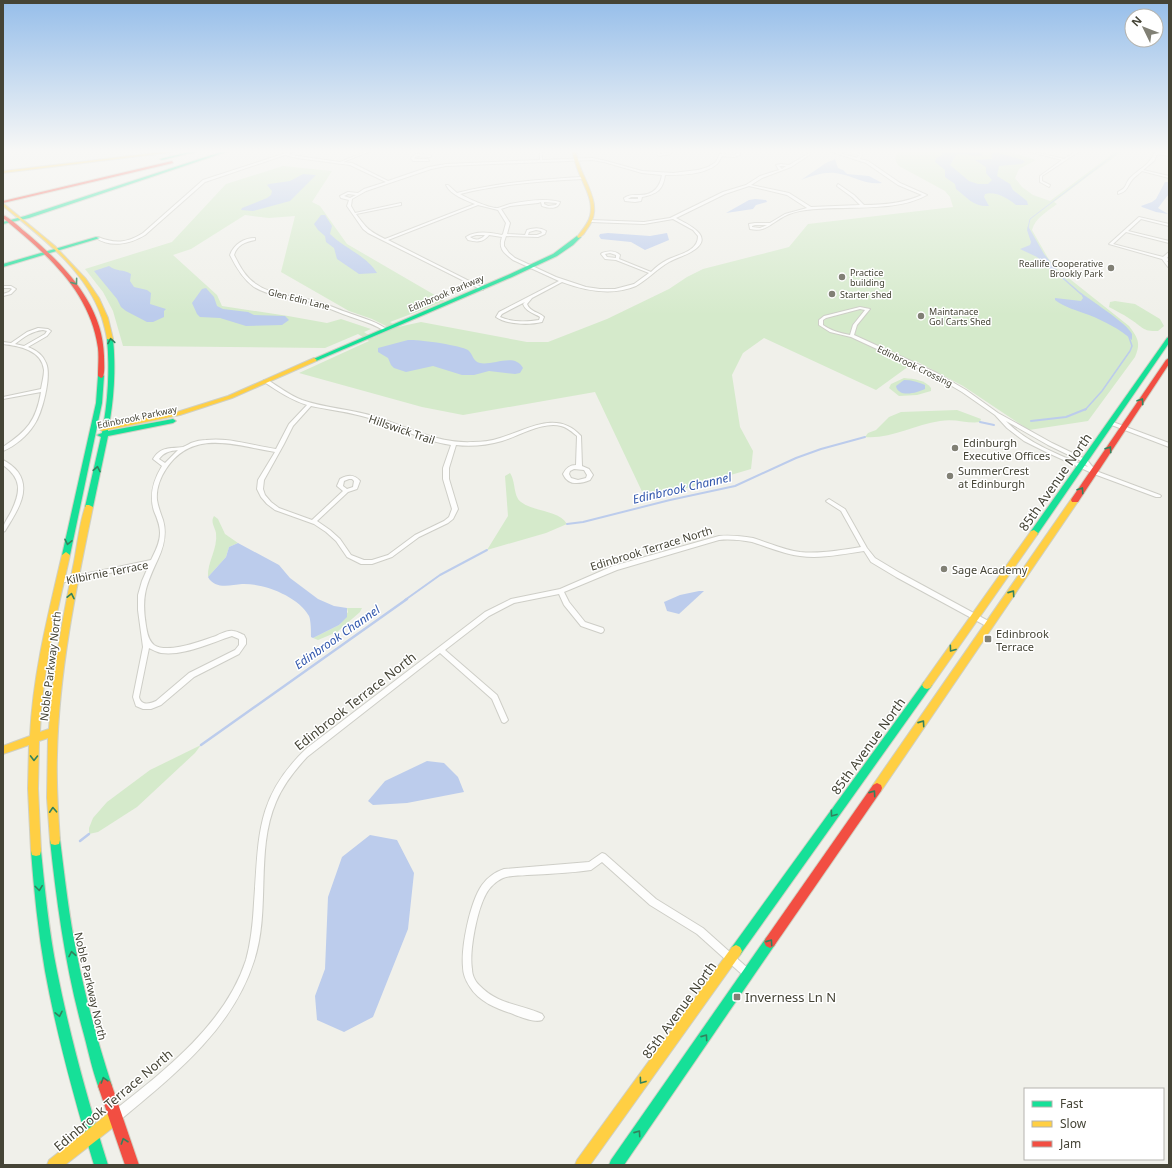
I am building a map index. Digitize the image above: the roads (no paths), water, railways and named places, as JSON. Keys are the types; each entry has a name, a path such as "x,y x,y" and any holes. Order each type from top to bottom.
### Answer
{"main road":[{"name":"Noble Parkway North","path":"6,207 58,250 73,265 92,290 101,307 112,346 113,370 111,394 60,657 52,732 53,797 56,849 66,920 85,1013 115,1117 132,1165"},
{"path":"7,222 21,219 57,207"},
{"path":"591,221 594,207"},
{"name":"Noble Parkway North","path":"3,216 7,222 49,253 64,268 81,291 97,326 101,350 102,377 99,403 42,668 35,738 33,800 37,873 51,975 72,1069 101,1165"},
{"name":"Edinbrook Parkway","path":"92,434 104,431 158,425 204,410 384,329 443,307 531,266 568,246 581,235 591,221"},
{"path":"3,266 98,238"},
{"name":"85th Avenue North","path":"582,1165 975,618 1169,340"},
{"path":"616,1165 990,625 1169,360"},
{"path":"3,750 52,732"},
{"name":"Edinbrook Terrace North","path":"54,1165 115,1117"}],"street":[{"path":"98,238 105,242 115,243 135,239 144,234 175,207"},
{"path":"349,207 366,230 482,289"},
{"path":"354,214 388,207"},
{"path":"385,240 472,207"},
{"path":"489,207 499,209 508,223 501,246 506,253 514,259 589,290 614,291 636,284 667,261 692,250 699,244 700,236 697,232 673,218"},
{"path":"499,209 502,207"},
{"path":"591,221 644,223 659,222 673,218 696,207"},
{"path":"771,224 755,224 750,226 751,228 762,229 771,224 786,214 810,208 850,207"},
{"path":"1169,225 1140,218 1111,244 1169,260"},
{"path":"1126,231 1169,242"},
{"path":"487,235 481,240 476,241 469,239 468,236 471,234 526,235"},
{"name":"Glen Edin Lane","path":"254,239 246,240 240,244 233,251 232,255 242,274 252,284 278,295 324,304 369,321 384,329"},
{"path":"1164,259 1169,253"},
{"path":"617,259 651,272"},
{"path":"1164,259 1169,266"},
{"path":"530,298 525,304 526,307 532,312 540,315 542,317 541,320 535,322 525,322 502,320 498,317 500,313 563,280"},
{"path":"3,287 10,287 14,289 10,293 3,295"},
{"name":"Edinbrook Crossing","path":"864,315 868,309 863,308 825,317 820,323 822,327 840,334 852,336 935,374 964,391 996,414 1083,464"},
{"path":"852,336 855,325 864,315 853,310"},
{"path":"12,344 35,330 43,329 49,331 46,335 25,347"},
{"path":"3,343 25,347 38,354 46,365 40,410 31,426 23,435 3,449"},
{"name":"Hillswick Trail","path":"266,381 293,398 310,404 370,417 431,440 454,444 500,440 545,424 562,424 569,427 579,436 579,467"},
{"path":"3,398 43,390"},
{"path":"310,404 296,418 261,480 260,489 263,496 277,509 313,522 328,531 338,540 349,556 355,560 372,562 390,556 417,536 446,522 454,513 455,509 449,490 446,468 454,444"},
{"name":"Edinbrook Crossing","path":"996,414 1000,420 1016,432 1044,449 1083,464"},
{"path":"1111,423 1169,445"},
{"name":"Kilbirnie Terrace","path":"145,638 147,644 161,651 184,648 232,633 242,637 242,647 237,652 195,672 179,684 159,703 145,707 139,706 136,702 146,648 140,602 144,582 160,546 162,528 161,520 154,503 154,494 156,484 165,466 174,456 187,448 208,441 226,440 256,448 278,450"},
{"path":"1044,449 1050,444"},
{"path":"165,466 156,459 161,452 166,450 187,448"},
{"path":"3,462 17,473 20,480 21,489 20,498 3,530"},
{"path":"1083,464 1094,471 1158,496"},
{"path":"313,522 346,491"},
{"path":"829,501 843,510 865,549 873,560 990,625"},
{"name":"Edinbrook Terrace North","path":"115,1117 183,1058 226,1010 240,985 250,960 255,937 265,824 274,795 295,763 487,614 512,601 561,591 615,568 719,538 730,537 754,540 800,554 822,554 865,549"},
{"name":"Kilbirnie Terrace","path":"60,581 154,562"},
{"path":"561,591 566,603 583,624 601,630"},
{"path":"441,650 495,697 504,720"},
{"path":"539,1017 515,1011 481,993 470,979 467,968 467,955 478,900 489,883 496,876 504,873 584,868 590,866 602,857 653,902 700,932 748,974"}],"water":[{"path":"246,207 270,207 253,211 241,210"},
{"path":"737,207 755,207 753,209 726,213"},
{"path":"1142,207 1159,207 1158,208 1168,214 1156,212"},
{"path":"321,215 325,215 332,226 330,234 361,257 373,267 377,273 359,274 337,259 334,248 326,242 325,236 314,224"},
{"path":"1028,226 1044,254 1057,270 1056,274 1037,257 1020,249 1030,245 1031,242 1027,230"},
{"path":"608,233 650,236 667,233 669,240 645,250 631,242 601,239 599,236 600,234"},
{"path":"109,266 131,274 130,281 134,287 147,290 151,293 150,304 166,309 164,311 164,317 153,322 147,322 121,307 117,299 94,271"},
{"path":"206,288 214,297 217,306 223,309 248,312 254,315 285,316 289,320 282,325 246,326 220,318 200,317 192,303 202,289"},
{"path":"1080,292 1124,324 1132,334 1132,340 1122,332 1106,323 1067,307 1055,300 1055,298 1081,301 1083,298"},
{"path":"408,340 429,341 457,346 468,350 474,360 480,363 509,360 519,363 523,368 520,373 515,374 489,371 474,375 462,375 433,366 406,372 394,368 388,358 378,352 378,348"},
{"path":"904,380 915,381 925,385 925,389 908,394 900,392 897,390 896,386"},
{"path":"238,543 279,565 290,578 318,599 334,606 347,608 347,617 339,625 313,638 311,637 311,623 309,616 297,602 289,597 270,588 250,584 224,586 215,584 208,577 226,557 229,547"},
{"path":"704,591 679,614 667,611 664,602 680,595"},
{"path":"427,761 444,763 458,777 464,792 407,803 373,805 368,801 385,781"},
{"path":"370,835 397,840 414,873 408,929 373,1017 344,1032 317,1020 315,996 325,969 328,897 342,857"}],"waterway":[{"name":"Edinbrook Channel","path":"1028,228 1030,219 1046,207"},
{"name":"Edinbrook Channel","path":"1056,272 1081,294"},
{"name":"Edinbrook Channel","path":"1086,409 1102,391 1130,351 1132,346 1129,337"},
{"name":"Edinbrook Channel","path":"1031,421 1066,417 1086,409"},
{"name":"Edinbrook Channel","path":"980,422 994,425"},
{"name":"Edinbrook Channel","path":"567,524 583,522 670,500 735,486 796,458 821,449 865,437"},
{"name":"Edinbrook Channel","path":"405,600 440,575 487,550"},
{"name":"Edinbrook Channel","path":"201,745 407,599"},
{"path":"80,841 89,834"}],"place":[{"name":"Reallife Cooperative Brookly Park","path":"1111,268"},
{"name":"Practice building","path":"842,277"},
{"name":"Starter shed","path":"832,294"},
{"name":"Maintanace Gol Carts Shed","path":"921,316"},
{"name":"Edinburgh Executive Offices","path":"955,448"},
{"name":"SummerCrest at Edinburgh","path":"950,476"},
{"name":"Sage Academy","path":"944,569"},
{"name":"Edinbrook Terrace","path":"988,639"},
{"name":"Inverness Ln N","path":"737,997"}]}
